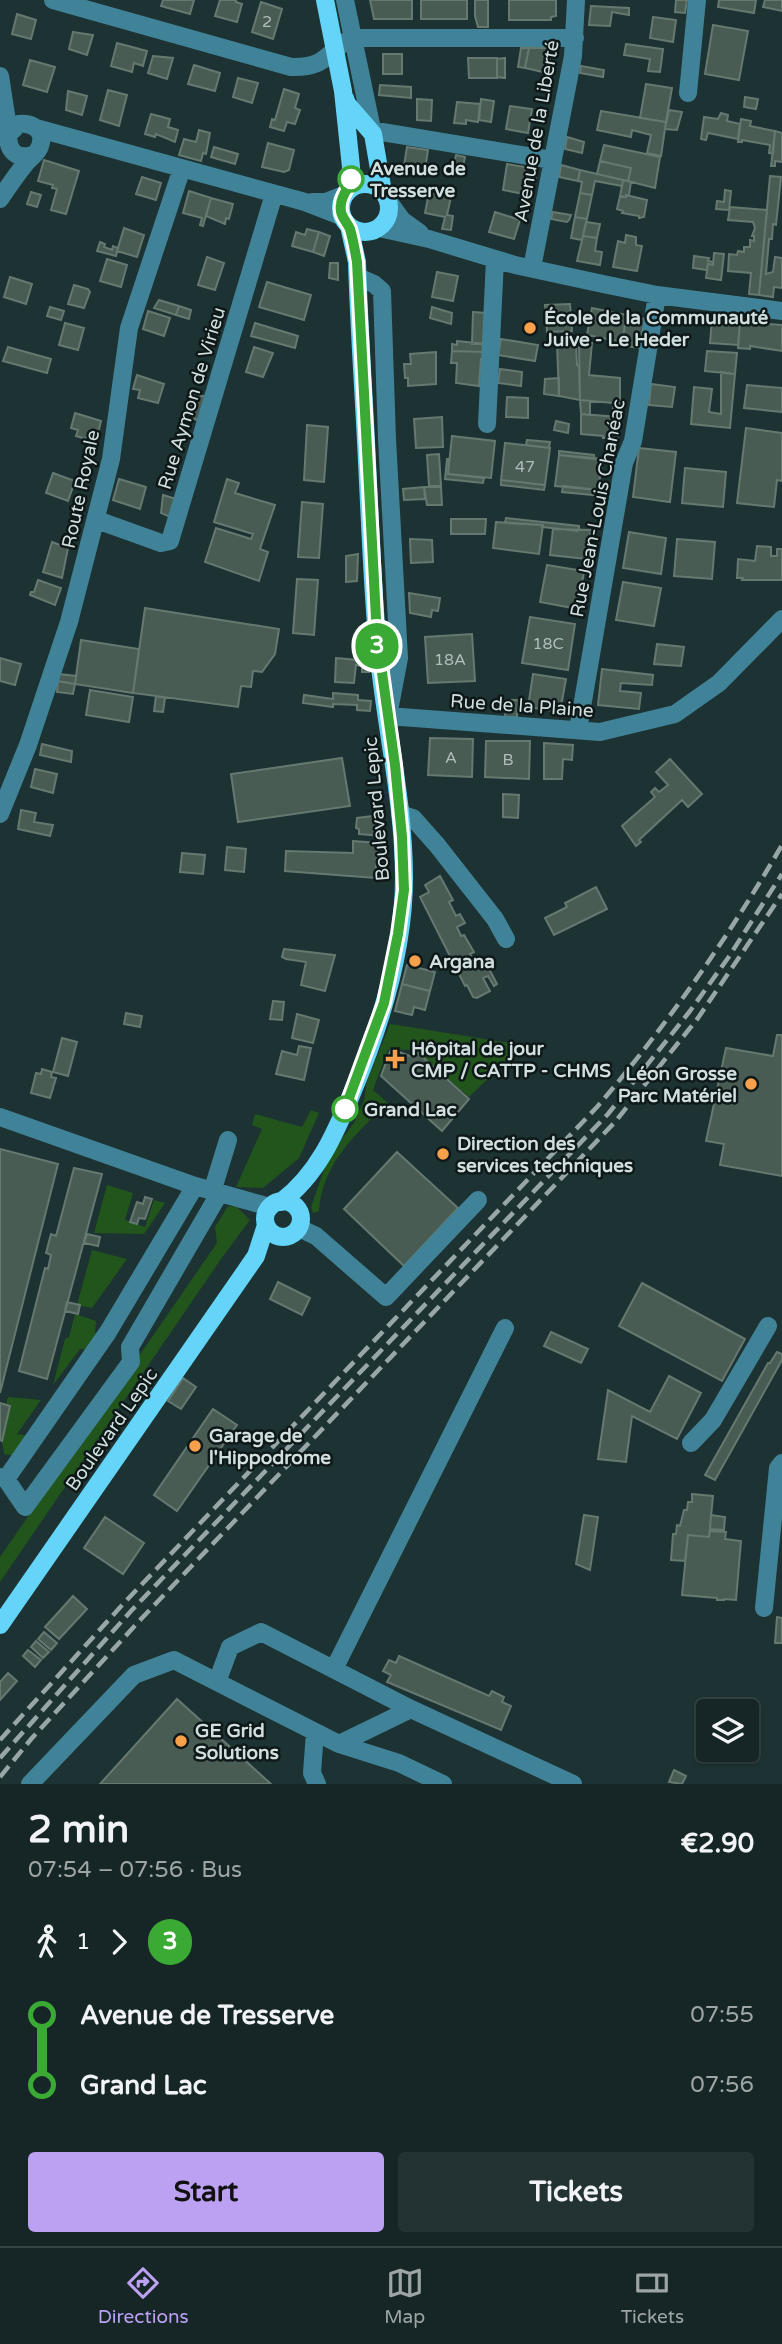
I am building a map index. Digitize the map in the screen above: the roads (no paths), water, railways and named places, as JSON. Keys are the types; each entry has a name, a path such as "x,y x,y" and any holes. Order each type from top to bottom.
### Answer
{"main road":[{"path":"325,0 336,51 351,167 340,209 345,221 356,231 375,230 388,216 373,134 347,104 342,91"},
{"path":"346,192 361,183 369,184 386,197"},
{"name":"Boulevard Lepic","path":"256,1256 275,1245 295,1226 311,1176 356,1085 389,985 404,890 400,814 377,637 357,270 345,221"},
{"name":"Boulevard Lepic","path":"357,270 375,230"},
{"name":"Boulevard Lepic","path":"0,1625 256,1256 271,1213 311,1176"},
{"path":"293,1204 295,1226 273,1234 271,1213 293,1204"}],"street":[{"path":"53,0 291,67 307,68 320,63 336,51 340,44 352,37 575,38"},
{"path":"345,0 373,134 382,132 552,160"},
{"name":"Avenue de la Liberté","path":"532,268 573,56 576,0"},
{"path":"688,93 697,0"},
{"path":"0,76 10,142 21,157 58,144 89,142"},
{"path":"5,100 19,119 31,125 305,202 345,221"},
{"path":"19,124 31,125 41,134 42,142 0,198 10,142 19,124"},
{"name":"Route Royale","path":"0,814 24,755 59,653 97,520 111,459 129,328 182,168"},
{"path":"305,202 326,202 346,192"},
{"name":"Rue Aymon de Virieu","path":"97,520 161,543 170,541 274,194"},
{"path":"386,197 402,220 429,239"},
{"path":"375,230 429,239 495,260 657,295 782,311"},
{"path":"487,424 495,260"},
{"name":"Boulevard Lepic","path":"357,270 382,291 399,658 388,716"},
{"name":"Rue Jean-Louis Chanéac","path":"578,730 624,463 634,442 657,295"},
{"name":"Rue de la Plaine","path":"388,716 600,732 675,714 719,683 782,619"},
{"path":"400,814 413,818 429,836 495,919 506,939"},
{"path":"0,1117 271,1213"},
{"path":"214,1193 108,1332 3,1478 25,1507 131,1362 130,1347 214,1193 228,1140"},
{"path":"295,1226 316,1236 386,1297 478,1200"},
{"path":"691,1443 713,1420 769,1326"},
{"path":"334,1670 505,1328"},
{"path":"764,1608 778,1468 782,1463"},
{"path":"217,1682 230,1647 261,1632 547,1776 573,1784"},
{"path":"30,1784 134,1675 174,1660 339,1744 399,1763 443,1784"},
{"path":"339,1744 411,1709"},
{"path":"315,1732 312,1773 317,1784"}],"railway":[{"path":"0,1740 124,1603 597,1107 648,1045 695,980 782,845"},
{"path":"0,1758 131,1611 608,1114 690,1011 782,874"},
{"path":"0,1777 32,1738 142,1618 615,1122 698,1018 782,894"}],"place":[{"name":"Avenue de Tresserve","path":"351,179"},
{"name":"École de la Communauté Juive - Le Heder","path":"530,328"},
{"name":"Argana","path":"415,961"},
{"name":"Hôpital de jour CMP / CATTP - CHMS","path":"395,1059"},
{"name":"Léon Grosse Parc Matériel","path":"751,1084"},
{"name":"Grand Lac","path":"345,1109"},
{"name":"Direction des services techniques","path":"443,1154"},
{"name":"Garage de l'Hippodrome","path":"195,1446"},
{"name":"GE Grid Solutions","path":"181,1741"}]}
